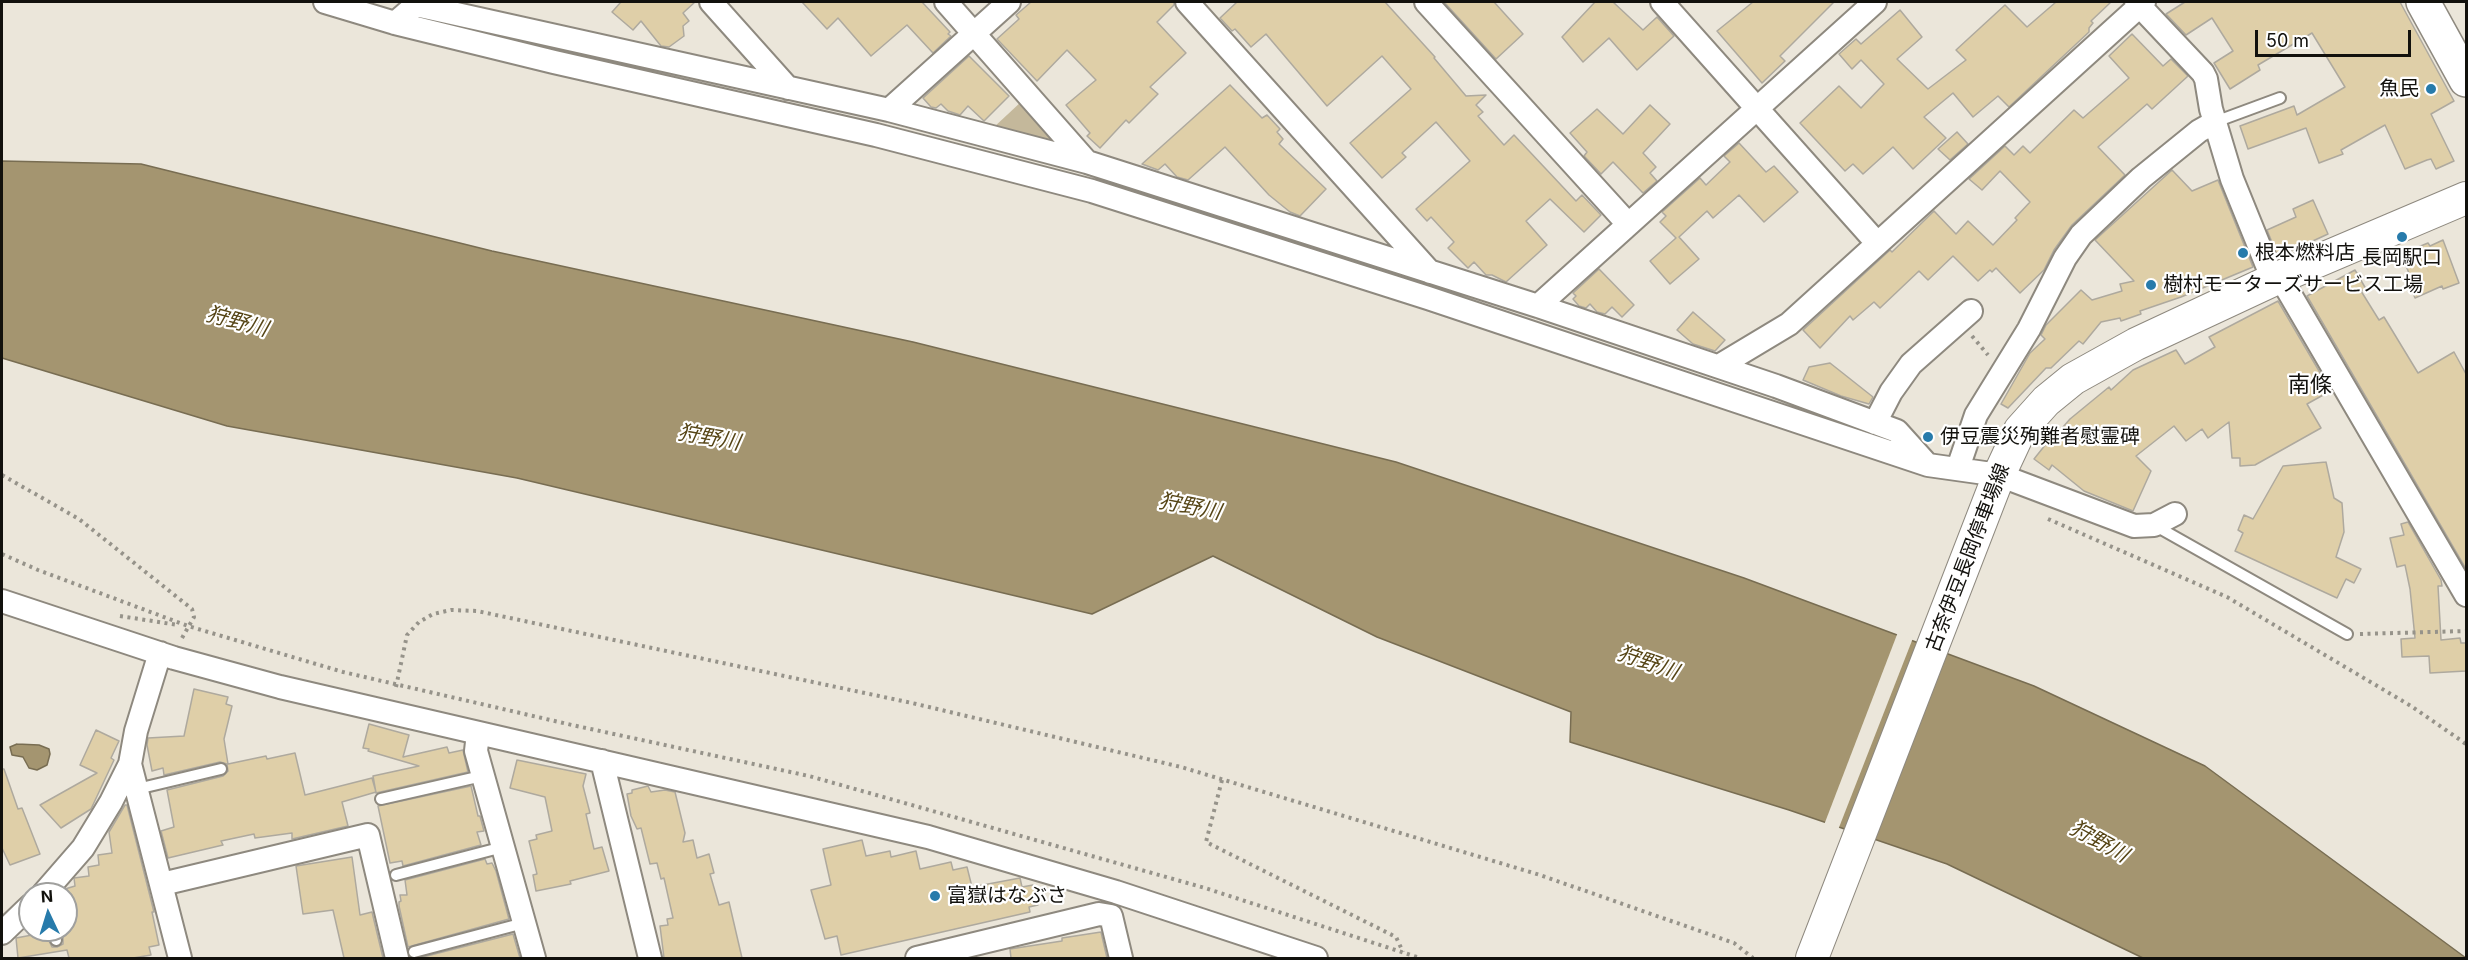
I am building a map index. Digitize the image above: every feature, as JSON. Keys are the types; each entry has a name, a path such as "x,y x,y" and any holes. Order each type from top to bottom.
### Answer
{"highway":[{"path":"2423,2 2466,80"}],"main road":[{"name":"古奈伊豆長岡停車場線","path":"1812,958 1999,475 2020,430 2046,401 2073,379 2136,344 2276,278 2466,198"}],"street":[{"path":"326,2 554,62 876,135 1092,191 1428,298 1928,465 1999,475 2134,526 2154,525 2175,514"},
{"path":"711,2 788,88"},
{"path":"946,2 1087,162"},
{"path":"889,110 1009,2"},
{"path":"1187,2 1431,273"},
{"path":"1426,2 1628,224"},
{"path":"1662,2 1877,243"},
{"path":"1538,306 1875,2"},
{"path":"1719,366 1789,324 2140,2 2203,73 2232,179 2276,278 2464,587"},
{"path":"395,22 416,5 889,110 1087,162 1719,366 1897,431 1928,465"},
{"path":"1958,468 1976,415 2029,329 2065,258 2081,235 2141,178 2215,122"},
{"path":"1875,423 1891,392 1911,364 1965,316"},
{"path":"2,601 160,653 280,687 928,837 1116,892 1316,958"},
{"path":"54,882 83,848 111,802 130,764 136,731 160,653"},
{"path":"478,733 476,751 482,776 534,958"},
{"path":"602,761 650,958"},
{"path":"130,764 180,958"},
{"path":"162,884 368,835 405,955"},
{"path":"917,958 1099,914 1111,916 1121,958"},
{"path":"2,933 18,918"}],"lane":[{"path":"2215,122 2280,98"},
{"path":"2154,525 2347,634"},
{"path":"136,789 221,769"},
{"path":"381,799 482,776"},
{"path":"396,874 503,847"},
{"path":"405,955 524,923"}],"path":[{"path":"1965,316 2003,371"},
{"path":"2,475 79,519 192,609 194,617 188,626"},
{"path":"2046,518 2227,597 2411,706 2466,744"},
{"path":"2,554 38,570 188,626 343,672 809,776 1205,888 1420,958"},
{"path":"396,685 407,634 419,622 433,614 452,610 477,611 912,703 1181,767 1540,875 1734,943 1753,958"},
{"path":"2347,634 2466,631"},
{"path":"1222,780 1206,842 1396,937 1403,952"}],"shaded area":[{"path":"1022,101 1064,144 1060,150 993,128"}],"water":[{"name":"狩野川","path":"2,161 141,164 492,251 913,342 1396,462 1744,578 2034,686 2205,766 2466,958 2143,958 1947,864 1789,810 1570,742 1571,712 1377,637 1213,556 1092,614 517,478 227,426 2,358"},
{"path":"17,744 39,745 49,749 47,765 37,770 29,768 23,757 12,755 10,747"}],"pier":[{"path":"1898,632 1913,638 1838,830 1824,825"}],"building":[{"path":"621,2 695,2 683,13 689,21 683,26 684,36 669,47 661,46 641,21 633,30 612,12"},
{"path":"802,2 922,2 950,32 948,34 951,36 933,53 907,25 871,56 838,18 827,29"},
{"path":"1031,2 1174,2 1174,5 1157,22 1186,53 1150,87 1158,94 1129,123 1126,120 1100,148 1087,136 1090,133 1066,105 1096,80 1067,50 1037,81 997,39 1019,19 1016,15"},
{"path":"1237,2 1385,2 1435,57 1466,96 1486,95 1476,105 1483,112 1478,116 1504,145 1514,135 1576,201 1582,195 1601,215 1584,232 1550,199 1526,221 1547,245 1506,282 1492,275 1486,275 1474,262 1468,268 1448,248 1454,242 1431,217 1427,221 1416,209 1470,161 1436,122 1402,153 1406,157 1382,178 1350,143 1411,89 1382,56 1327,106 1266,34 1251,47 1235,29 1232,31 1220,18"},
{"path":"1444,2 1494,2 1523,34 1496,59"},
{"path":"1595,2 1613,2 1643,30 1657,17 1674,36 1637,70 1609,38 1583,62 1562,37"},
{"path":"1753,2 1834,2 1780,56 1785,61 1762,83 1717,31"},
{"path":"2056,2 2111,2 2091,21 2093,23 2089,32 2009,107 1998,96 1973,117 1953,93 1924,117 1946,138 1913,169 1893,147 1863,174 1853,164 1845,171 1800,123 1839,86 1861,108 1884,84 1861,60 1852,69 1839,54 1856,39 1861,44 1900,10 1922,37 1897,59 1928,89 1966,60 1956,50 2005,5 2027,27"},
{"path":"2185,2 2400,2 2454,101 2431,114 2454,161 2436,169 2431,159 2405,169 2385,125 2341,150 2343,154 2319,163 2306,128 2248,149 2240,126 2294,106 2297,115 2345,87 2312,33 2258,65 2260,70 2230,89 2214,63 2233,51 2212,18 2186,35 2166,14"},
{"path":"2132,34 2163,66 2171,59 2188,76 2152,109 2147,104 2098,147 2125,175 2072,225 2054,250 2044,270 2020,293 1996,268 1992,272 1990,270 1978,281 1953,256 1928,280 1919,271 1880,308 1874,302 1853,320 1850,316 1820,348 1803,330 1890,250 1892,252 1934,211 1956,234 1968,221 1993,245 2017,220 2015,218 2030,202 2000,171 1982,190 1969,179 2005,146 2014,155 2023,146 2030,153 2074,110 2083,118 2129,78 2109,56"},
{"path":"969,56 1009,96 984,121 968,106 960,115 948,111 941,104 936,108 931,107 923,98"},
{"path":"1230,85 1262,118 1267,115 1280,129 1277,132 1283,139 1279,144 1326,189 1300,216 1290,212 1269,195 1225,147 1188,180 1177,177 1165,164 1158,170 1142,164"},
{"path":"1650,105 1670,124 1643,153 1656,167 1650,173 1657,181 1643,193 1613,162 1601,174 1584,156 1587,152 1570,133 1597,109 1623,134"},
{"path":"1957,132 1968,144 1950,160 1938,149"},
{"path":"1739,143 1766,172 1774,166 1798,192 1764,222 1739,195 1713,218 1707,211 1679,237 1699,259 1670,284 1650,261 1676,238 1660,222 1666,216 1662,212 1700,178 1706,185 1730,162 1724,156"},
{"path":"2172,170 2192,191 2218,180 2253,267 2181,297 2140,311 2141,314 2121,321 2120,318 2101,322 2083,344 2079,341 2051,368 2046,368 2008,408 2001,404 2030,353 2045,339 2041,335 2046,325 2081,290 2092,300 2122,291 2120,284 2134,281 2095,240"},
{"path":"2313,200 2328,234 2278,257 2267,230 2296,217 2293,209"},
{"path":"2443,240 2459,283 2443,289 2442,286 2415,298 2406,275 2409,273 2401,254 2428,243 2430,246"},
{"path":"1599,269 1634,305 1622,317 1612,307 1605,314 1597,312 1590,304 1586,308 1579,306 1573,299 1576,296 1573,293"},
{"path":"2355,270 2366,289 2361,291 2379,320 2384,317 2418,373 2454,352 2466,374 2466,569 2307,296"},
{"path":"2278,301 2322,376 2316,379 2325,394 2307,404 2321,428 2255,465 2240,466 2240,458 2232,458 2229,422 2208,438 2202,429 2186,441 2174,426 2136,456 2151,471 2133,511 2084,491 2052,465 2049,470 2034,459 2054,434 2056,435 2070,419 2109,387 2111,390 2133,370 2176,350 2185,364 2215,347 2209,337"},
{"path":"1693,312 1725,340 1715,351 1693,344 1677,330"},
{"path":"1830,363 1873,397 1869,404 1841,396 1803,380 1809,367"},
{"path":"2326,462 2334,498 2342,503 2344,532 2336,557 2361,569 2354,583 2346,579 2337,598 2235,551 2243,533 2238,530 2244,515 2253,519 2283,466"},
{"path":"2408,522 2441,580 2442,586 2438,586 2441,640 2460,638 2461,643 2466,643 2466,671 2430,673 2429,656 2402,657 2401,639 2415,638 2405,565 2397,567 2390,538 2404,535 2401,524"},
{"path":"194,689 228,697 226,704 232,706 224,739 228,764 295,753 305,795 372,778 376,792 342,802 348,826 292,839 292,833 255,838 254,834 221,841 223,845 168,858 161,831 174,827 167,790 223,776 228,771 227,764 220,762 164,775 163,768 152,771 147,745 148,738 184,736"},
{"path":"369,724 409,735 403,757 447,747 449,753 463,750 468,772 376,793 373,776 419,766 363,748"},
{"path":"96,730 119,741 111,758 114,760 91,809 61,828 40,805 97,773 80,765"},
{"path":"517,760 586,774 583,786 590,813 586,814 594,849 602,847 609,871 570,881 571,884 536,891 533,875 537,874 529,841 537,839 536,835 552,831 545,797 510,788"},
{"path":"2,769 4,769 18,809 22,808 40,854 10,865 2,848"},
{"path":"471,786 484,831 477,832 481,845 403,866 402,861 390,863 378,806"},
{"path":"648,786 651,792 665,790 675,792 685,833 683,842 693,840 697,858 709,854 714,873 710,874 719,905 729,902 742,958 664,958 660,926 668,925 667,919 673,918 664,878 661,879 657,863 650,864 641,828 637,829 631,816 627,794 632,793 632,790"},
{"path":"127,805 154,912 152,912 159,945 149,947 151,955 133,958 69,958 67,950 18,958 16,938 18,938 18,942 50,942 52,947 57,947 63,942 78,942 78,882 74,882 74,878 89,876 88,867 99,865 98,855 112,853 109,832"},
{"name":"富嶽はなぶさ","path":"862,840 866,856 890,851 891,857 916,851 920,869 951,862 953,870 967,867 972,887 1020,878 1022,887 1033,885 1038,905 1029,907 1030,912 841,955 837,936 825,939 811,890 831,885 823,849"},
{"path":"352,857 360,915 372,912 383,958 344,958 333,910 303,914 296,866"},
{"path":"485,859 487,864 492,863 496,871 509,919 408,947 399,906 400,895 407,895 405,880"},
{"path":"1101,932 1107,958 1011,958 1010,949"},
{"path":"513,934 520,958 419,958"}],"place":[{"name":"魚民","path":"2431,89"},
{"name":"長岡駅口","path":"2402,237"},
{"name":"根本燃料店","path":"2243,253"},
{"name":"樹村モーターズサービス工場","path":"2151,285"},
{"name":"伊豆震災殉難者慰霊碑","path":"1928,437"},
{"name":"富嶽はなぶさ","path":"935,896"}],"district":[{"name":"南條","path":"2310,385"}]}
